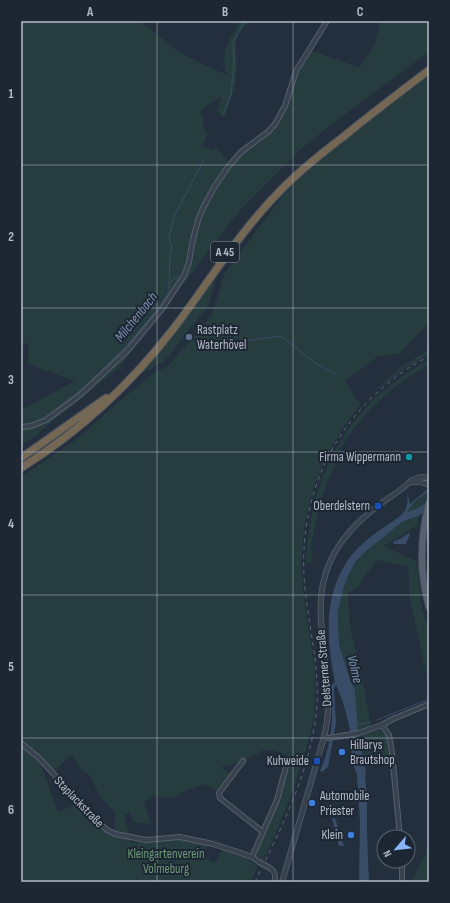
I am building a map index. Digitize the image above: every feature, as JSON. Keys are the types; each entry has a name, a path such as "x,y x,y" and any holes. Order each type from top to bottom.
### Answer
{"highway":[{"name":"A 45","path":"21,468 67,436 77,424 107,402 149,359 174,328 245,230 281,190 311,161 429,66"},
{"name":"A 45","path":"418,76 429,70"},
{"name":"A 45","path":"21,458 62,430 77,424"}],"main road":[{"path":"429,502 423,532 422,563 423,582 429,607"}],"street":[{"path":"21,427 46,420 80,395 128,350 162,309 185,274 198,220 212,192 236,157 269,131 278,120 287,102 296,71 327,21"},
{"name":"Delsterner Straße","path":"282,882 326,738 328,700 320,617 320,596 325,574 334,553 354,527 372,510 417,478 429,478"},
{"path":"408,484 417,481 429,485"},
{"path":"326,738 359,733 382,725 429,704"},
{"path":"382,725 389,735 392,753 399,829"},
{"name":"Staplackstraße","path":"21,743 39,758 93,817 107,830 115,834 146,840 180,837 213,844 252,857 270,868 274,871 274,882"},
{"path":"252,857 277,800 288,759"},
{"path":"243,761 219,794 220,798 263,832"},
{"path":"402,869 402,882"}],"green space":[{"path":"21,21 139,21 181,53 201,64 228,75 224,60 228,43 240,21 249,21 240,32 236,40 237,68 235,88 224,118 217,111 222,96 200,112 203,115 203,127 208,134 202,146 212,150 216,147 230,164 241,152 263,136 280,116 294,76 309,50 359,67 374,46 381,21 429,21 429,52 301,149 241,209 119,368 31,439 21,445 21,410 75,381 28,364 29,342 21,348"},
{"path":"429,73 429,323 400,353 377,357 345,381 360,405 345,425 321,469 307,515 303,539 303,590 314,661 316,690 315,704 308,742 283,817 263,861 255,854 277,805 292,757 276,751 264,750 246,760 221,767 232,775 217,791 205,784 182,792 173,799 155,795 144,802 151,824 133,822 130,812 124,816 129,835 115,833 115,813 99,795 91,777 80,768 71,755 53,772 34,751 21,741 21,477 77,439 151,375 169,365 212,315 224,274 290,186 332,146"},
{"path":"217,274 207,307 164,362 143,373 195,305"},
{"path":"429,350 429,354 404,369 374,392 402,366"},
{"path":"429,360 429,365 401,383 375,405 353,430 344,444 335,459 337,461 327,482 320,504 310,551 313,551 311,563 306,563 311,518 318,492 326,468 338,446 352,425 368,406 406,373"},
{"path":"429,491 429,501 416,509 407,512 414,502"},
{"path":"420,515 416,526 384,546 416,561 422,608 429,629 429,678 426,672 410,600 408,566 377,560 357,588 348,593 350,627 361,671 371,726 358,731 355,690 350,680 338,638 338,611 343,589 355,562 365,552 402,522"},
{"path":"381,730 386,736 391,765 365,767 359,735"},
{"name":"Kleingartenverein Volmeburg","path":"21,745 37,760 42,767 57,809 61,811 76,804 105,832 120,838 129,839 130,843 180,840 207,846 202,855 214,863 223,849 239,853 258,867 250,882 21,882"},
{"path":"429,848 429,882 411,882"}],"water":[{"path":"429,488 429,491 414,502 407,512 416,509 429,501 429,509 420,515 402,522 355,562 343,589 338,611 339,644 350,680 355,690 358,731 366,773 369,882 359,882 360,822 357,774 352,758 348,719 336,685 334,689 336,723 328,767 322,772 320,771 330,740 332,718 331,686 335,682 330,652 330,606 333,591 339,577 346,563 354,552 369,538 405,511 407,506 407,492 410,504"},
{"path":"409,533 410,534 406,544 394,544 393,542"},
{"path":"332,818 335,818 344,846 339,846"}],"waterway":[{"name":"Milchenbach","path":"223,115 231,94 234,62 233,42 245,21"},
{"name":"Milchenbach","path":"68,399 72,398 82,389 123,349 166,297 169,289 170,253 172,248 169,238 174,217 204,159"},
{"path":"169,283 178,276"},
{"path":"228,343 281,336 314,362 337,375"},
{"path":"377,720 429,699"},
{"path":"356,725 371,722"}],"railway":[{"path":"255,882 295,796 303,773 314,727 317,703 317,674 305,589 304,552 308,517 317,484 330,453 348,424 371,398 398,375 429,356"}],"place":[{"name":"Rastplatz Waterhövel","path":"189,337"},
{"name":"Firma Wippermann","path":"409,457"},
{"name":"Oberdelstern","path":"378,506"},
{"name":"Hillarys Brautshop","path":"342,752"},
{"name":"Kuhweide","path":"317,761"},
{"name":"Automobile Priester","path":"312,803"},
{"name":"Klein","path":"351,835"}],"water label":[{"name":"Volme","path":"355,669"}]}
